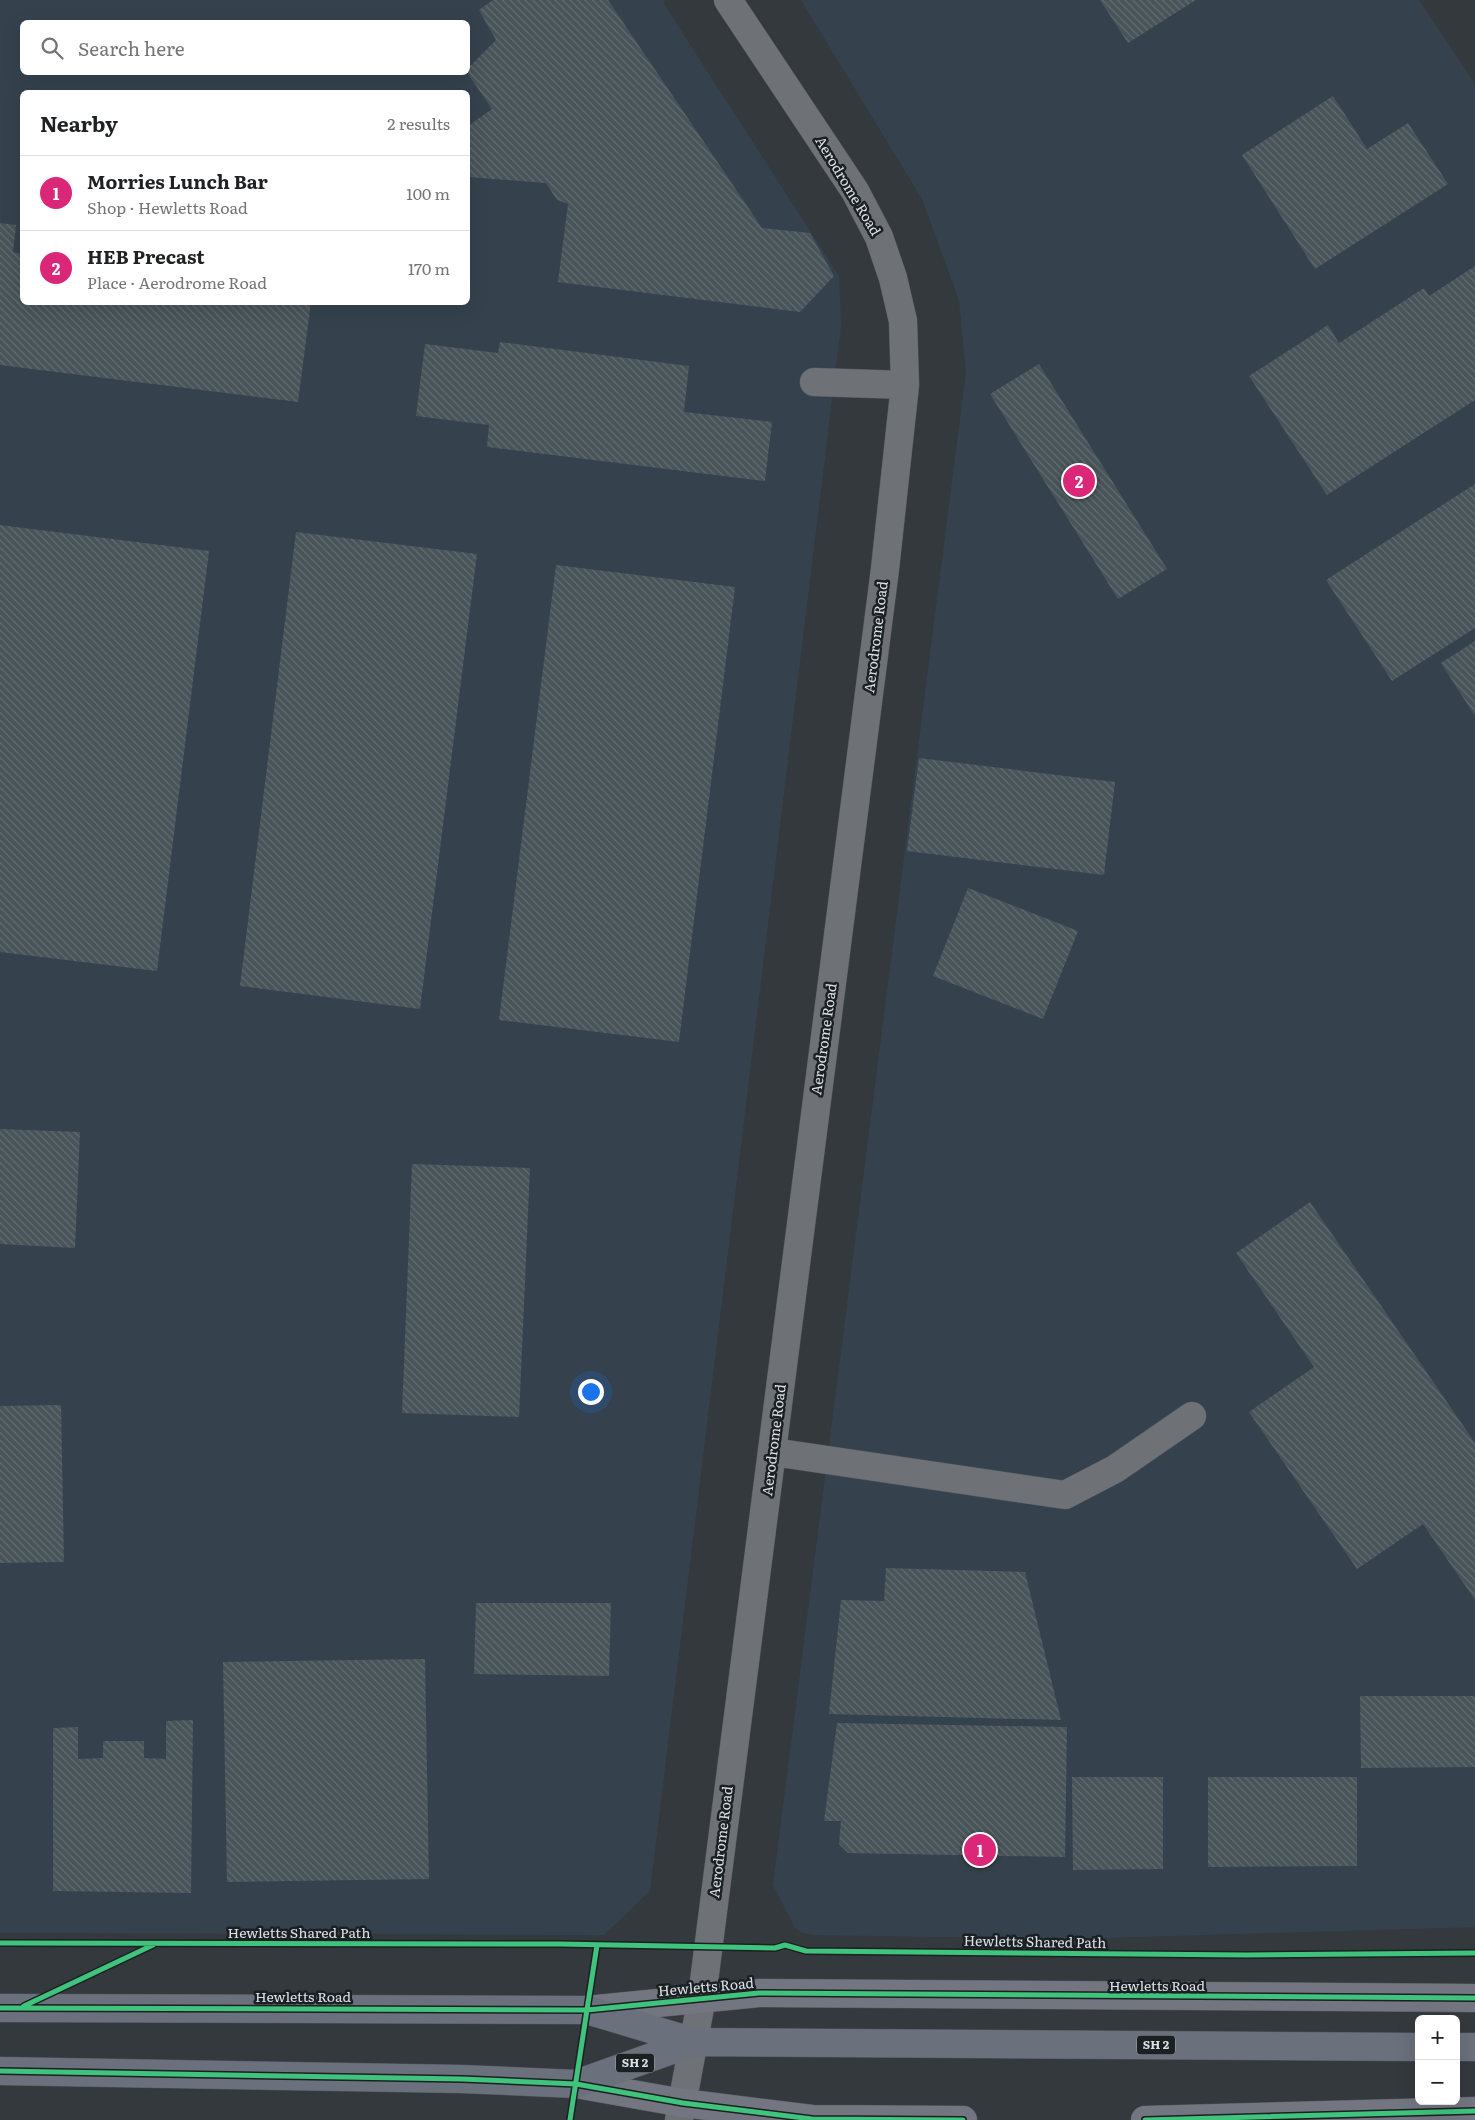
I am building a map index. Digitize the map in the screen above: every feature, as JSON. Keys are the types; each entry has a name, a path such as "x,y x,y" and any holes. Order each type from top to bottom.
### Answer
{"highway":[{"name":"Hewletts Road","path":"0,2008 587,2010"},
{"name":"SH 2","path":"587,2010 694,2042 1415,2047"},
{"name":"SH 2","path":"576,2084 694,2042"},
{"path":"1460,2047 1475,2047"},
{"path":"0,2071 462,2079 576,2084"}],"main road":[{"name":"Hewletts Road","path":"587,2010 702,1997 759,1993 1475,1998"},
{"path":"576,2084 681,2112 812,2119 963,2120"},
{"path":"1145,2120 1475,2111"}],"street":[{"name":"Aerodrome Road","path":"681,2112 702,1997 773,1452 815,1106 885,569 905,385 903,321 893,278 879,237 854,190 728,0"},
{"path":"814,382 905,385"},
{"path":"773,1452 1065,1495 1115,1469 1192,1416"}],"shaded area":[{"path":"0,0 664,0 664,4 839,276 841,326 650,1891 604,1935 0,1933"},
{"path":"801,0 1419,0 1475,84 1475,1927 1065,1939 815,1935 802,1933 795,1928 773,1885 966,372 959,300 922,199"}],"building":[{"path":"493,0 608,0 762,228 810,233 834,276 800,312 558,282 568,204 557,200 546,183 470,177 470,125 492,109 469,75 470,66 496,40 479,10"},
{"path":"1100,0 1196,0 1128,43"},
{"path":"1333,96 1367,149 1408,123 1448,184 1315,269 1242,155"},
{"path":"0,223 16,225 13,252 20,254 20,305 311,305 298,402 0,365"},
{"path":"1475,266 1475,400 1327,495 1249,376 1328,325 1339,343 1424,288 1429,296"},
{"path":"500,342 689,366 684,412 772,422 765,481 487,447 489,425 416,416 425,344 498,353"},
{"path":"1039,364 1167,569 1118,599 990,394"},
{"path":"1475,484 1475,628 1392,681 1326,580"},
{"path":"0,525 209,551 157,971 0,952"},
{"path":"296,532 477,554 420,1009 240,986"},
{"path":"556,565 735,587 679,1042 499,1020"},
{"path":"1475,641 1475,716 1441,663"},
{"path":"919,758 1115,782 1104,875 907,851"},
{"path":"968,888 1078,931 1043,1019 933,976"},
{"path":"0,1129 80,1132 75,1248 0,1244"},
{"path":"412,1164 530,1168 519,1417 402,1413"},
{"path":"1310,1202 1475,1443 1475,1600 1423,1524 1357,1569 1249,1412 1314,1367 1236,1253"},
{"path":"61,1405 64,1562 0,1563 0,1406"},
{"path":"886,1568 1025,1572 1061,1720 829,1714 841,1600 884,1601"},
{"path":"476,1603 611,1603 609,1676 474,1674"},
{"path":"425,1659 429,1879 227,1882 223,1662"},
{"path":"1360,1696 1475,1696 1475,1767 1361,1768"},
{"path":"193,1720 191,1893 53,1891 53,1728 78,1727 78,1759 103,1758 103,1741 144,1741 144,1758 166,1759 166,1721"},
{"path":"837,1723 1067,1727 1065,1857 848,1853 839,1844 841,1821 824,1821"},
{"path":"1072,1777 1163,1777 1163,1869 1073,1870"},
{"path":"1208,1777 1357,1777 1357,1866 1208,1867"}],"cycle path":[{"name":"Hewletts Shared Path","path":"0,1943 559,1944 775,1948 785,1945 806,1951 1247,1955 1475,1953"},
{"path":"24,2006 153,1945"},
{"path":"570,2120 597,1945"},
{"path":"0,2008 587,2010 759,1993 1475,1998"},
{"path":"0,2071 462,2079 576,2084 683,2103 812,2119 963,2120"},
{"path":"1145,2120 1475,2111"}],"place":[{"name":"HEB Precast","path":"1079,481"},
{"name":"Morries Lunch Bar","path":"980,1850"}]}
